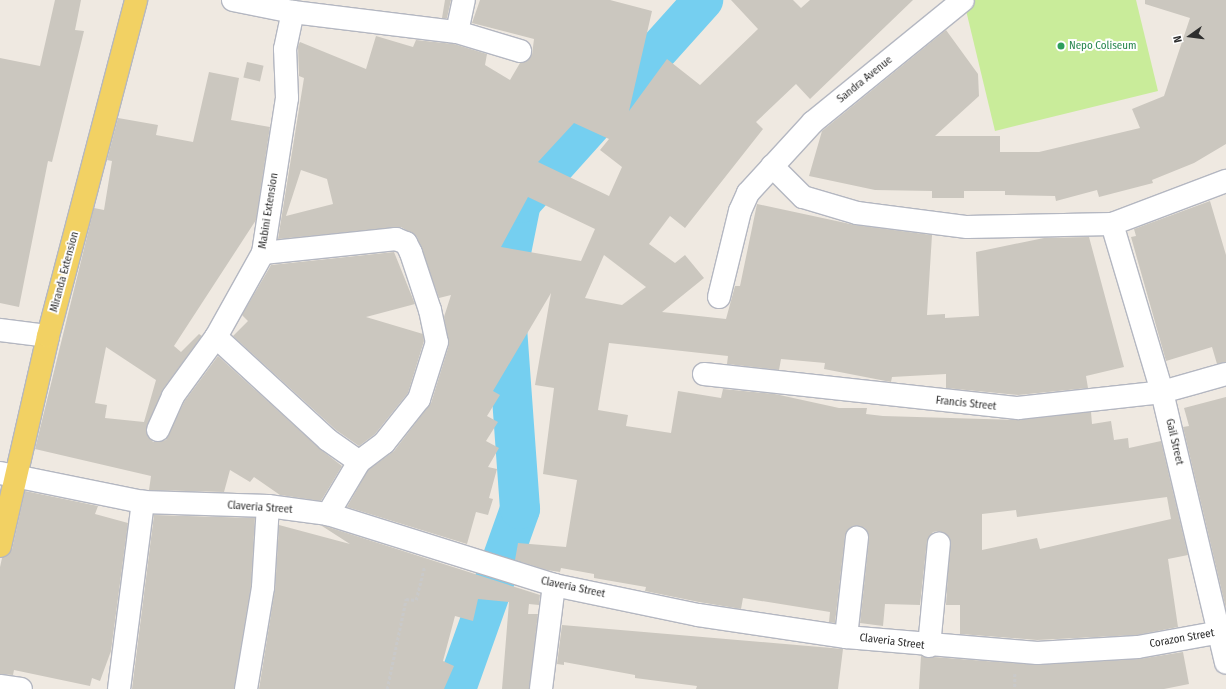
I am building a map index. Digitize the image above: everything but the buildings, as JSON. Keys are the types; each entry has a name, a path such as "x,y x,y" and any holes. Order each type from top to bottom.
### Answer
{"main road":[{"name":"Miranda Extension","path":"0,546 8,474 48,336 136,0"}],"street":[{"path":"233,0 293,12 457,32 520,51"},
{"path":"457,32 464,0"},
{"name":"Sandra Avenue","path":"719,298 740,211 748,193 813,122 963,0"},
{"name":"Mabini Extension","path":"158,430 173,396 216,337 263,253 287,98 285,49 293,12"},
{"path":"772,166 803,197 857,213 967,227 1112,224 1226,181"},
{"name":"Gail Street","path":"1112,224 1162,392 1223,632 1226,663"},
{"path":"263,253 396,239 406,242 411,252 437,342 431,370 419,399 384,443 359,462 328,514"},
{"path":"0,330 48,336"},
{"path":"216,337 328,440 359,462"},
{"name":"Francis Street","path":"704,374 1018,408 1162,392 1226,374"},
{"name":"Claveria Street","path":"8,474 142,502 268,506 328,514 484,566 554,585 698,614 846,637 929,646 1030,653 1138,647"},
{"path":"119,689 142,502"},
{"path":"246,689 262,587 268,506"},
{"path":"846,637 857,538"},
{"path":"929,646 939,543"},
{"path":"541,689 554,585"},
{"name":"Corazon Street","path":"1138,647 1223,632"},
{"path":"0,686 21,689"}],"path":[{"path":"387,689 406,599 416,600 429,548"}],"green space":[{"name":"Nepo Coliseum","path":"971,0 1136,0 1158,91 995,131 964,2"}],"waterway":[{"path":"456,689 520,509 504,287 521,203 703,0"}],"place":[{"name":"Nepo Coliseum","path":"1061,46"}]}
